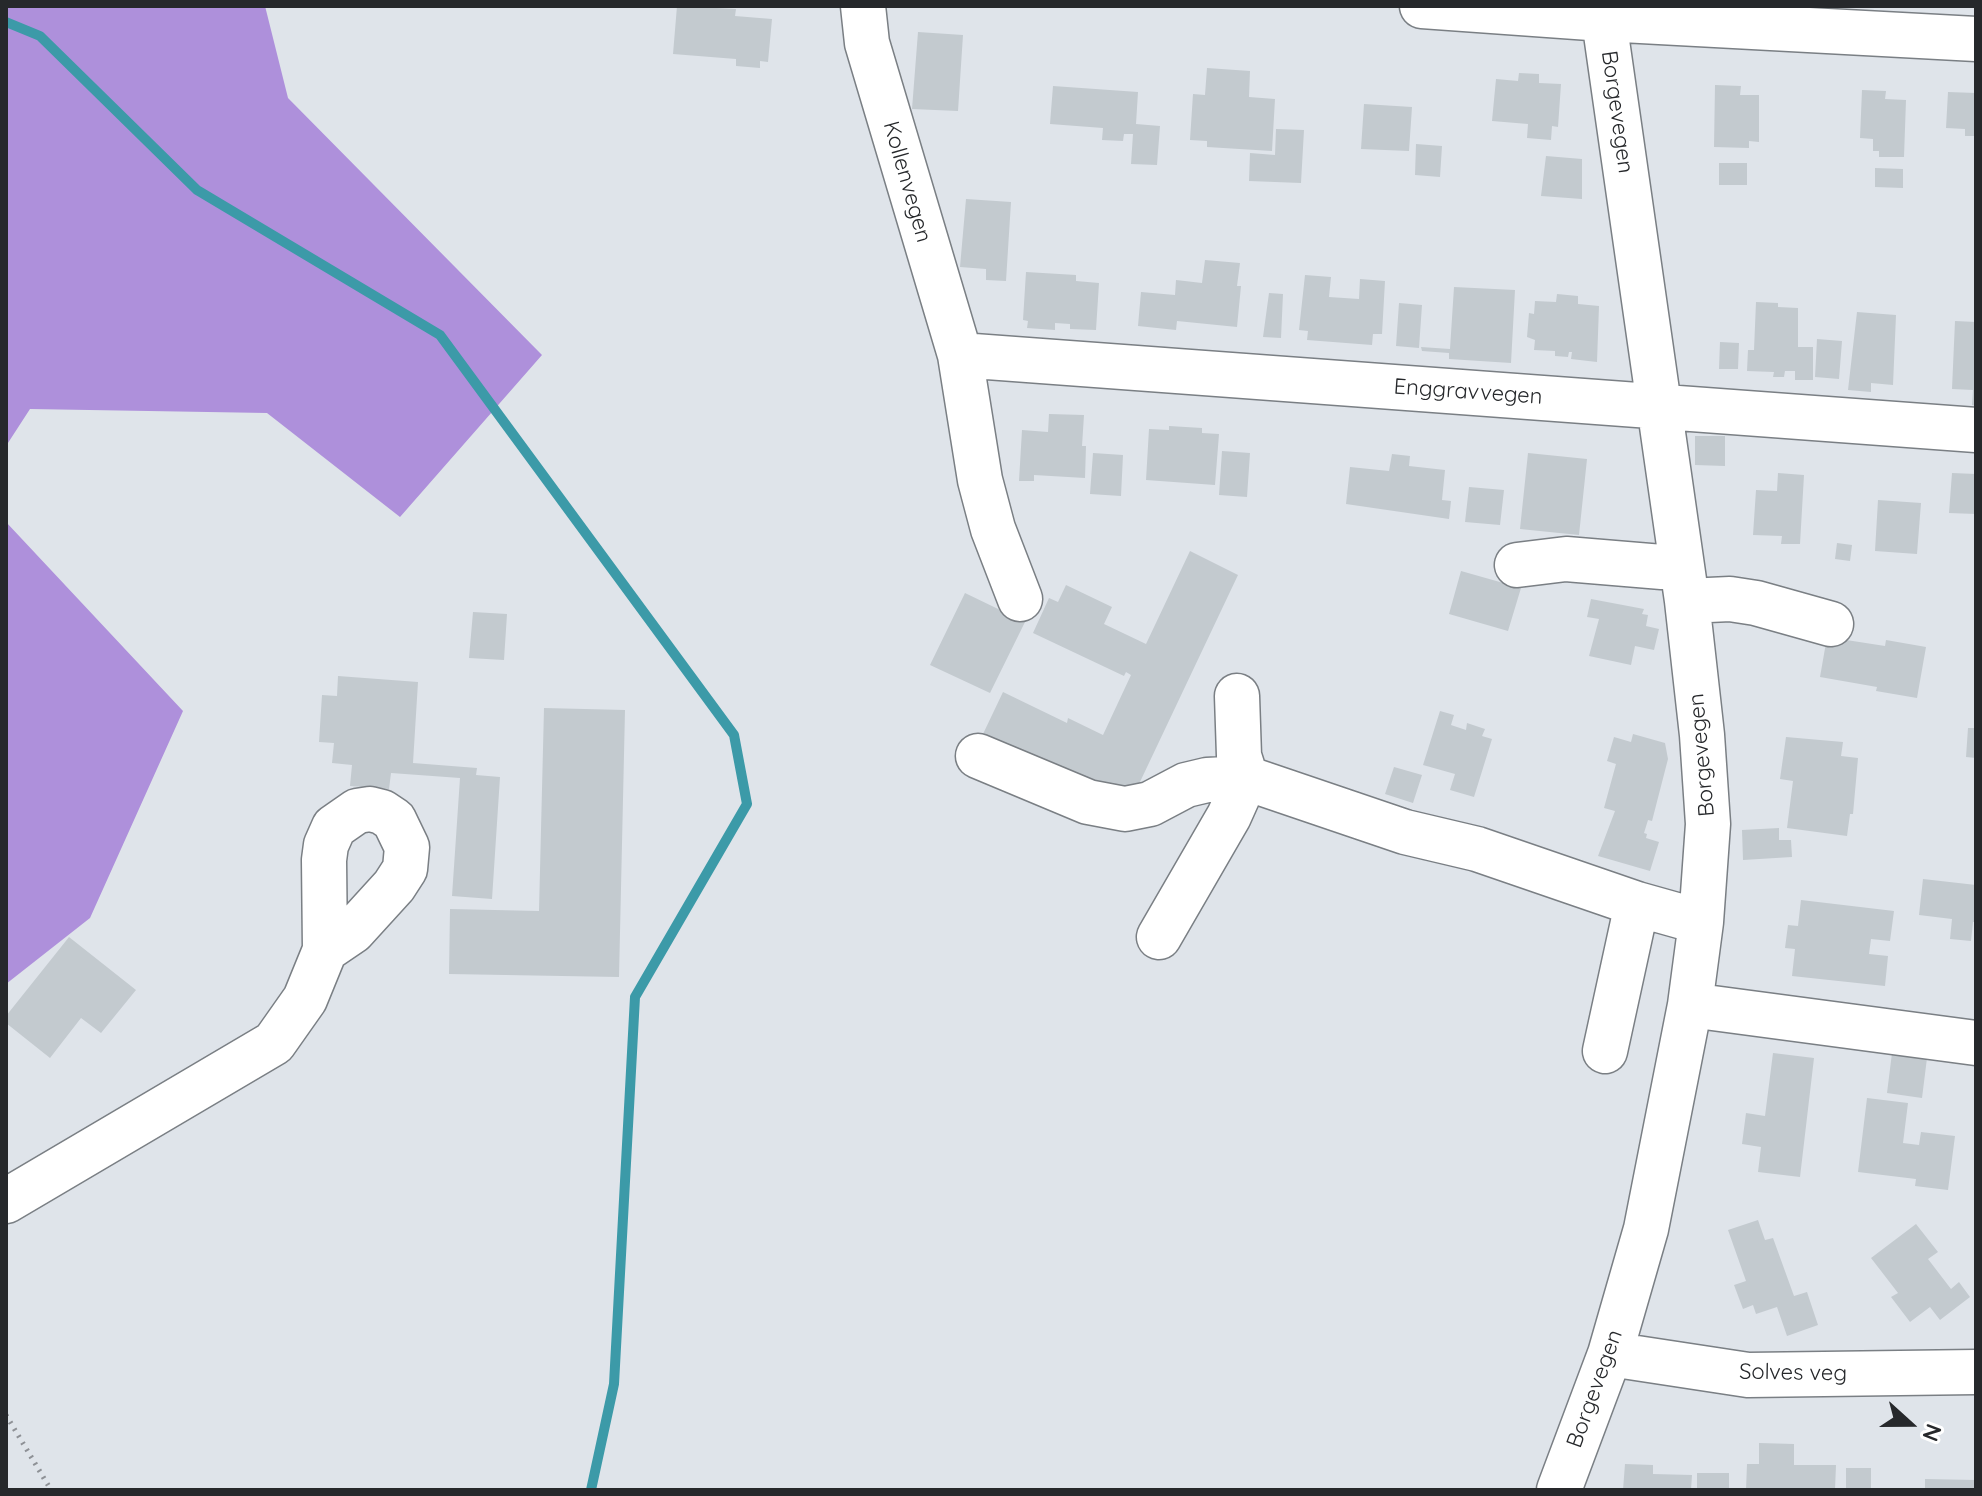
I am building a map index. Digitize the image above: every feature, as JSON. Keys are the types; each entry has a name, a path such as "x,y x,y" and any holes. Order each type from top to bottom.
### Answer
{"street":[{"name":"Kollenvegen","path":"863,6 867,43 960,355 980,480 993,529 1020,599"},
{"path":"1422,6 1603,13 1976,39"},
{"name":"Borgevegen","path":"1559,1490 1610,1354 1646,1229 1690,1005 1701,922 1708,824 1702,735 1685,583 1603,13"},
{"name":"Enggravvegen","path":"960,355 1976,430"},
{"path":"1517,565 1566,559 1662,567 1685,583 1730,599 1831,624"},
{"path":"1159,937 1229,816 1246,778 1239,756 1237,696"},
{"path":"978,756 1088,802 1125,809 1150,804 1186,785 1207,780 1246,778 1405,832 1477,849 1637,904 1701,922"},
{"path":"1605,1051 1637,904"},
{"path":"6,1201 274,1043 305,999 325,950"},
{"path":"1690,1005 1976,1043"},
{"name":"Solves veg","path":"1610,1354 1748,1375 1976,1372"}],"path":[{"path":"6,1415 51,1490"}],"shaded area":[{"path":"6,6 265,6 288,98 542,355 400,517 267,413 30,409 6,446"},
{"path":"6,522 183,711 90,918 6,984"}],"building":[{"path":"677,6 736,9 735,16 772,19 768,62 760,61 760,68 736,66 736,59 673,54"},
{"path":"918,32 963,35 958,111 912,109"},
{"path":"1207,68 1250,71 1249,97 1275,99 1272,151 1207,147 1207,141 1190,140 1193,94 1205,95"},
{"path":"1519,73 1539,74 1539,83 1561,84 1558,127 1552,126 1551,140 1527,138 1528,124 1492,121 1496,79 1518,81"},
{"path":"1715,85 1741,86 1740,95 1759,95 1759,142 1749,141 1749,148 1714,147"},
{"path":"1053,86 1138,92 1136,124 1160,126 1157,165 1131,164 1133,134 1124,134 1123,141 1102,140 1103,128 1050,124"},
{"path":"1862,90 1886,91 1885,99 1906,100 1904,157 1879,157 1879,151 1873,151 1873,139 1860,138"},
{"path":"1948,92 1976,93 1976,136 1965,136 1965,129 1946,128"},
{"path":"1364,104 1412,107 1409,151 1361,149"},
{"path":"1276,129 1304,130 1301,183 1249,181 1250,153 1275,155"},
{"path":"1416,144 1442,146 1440,177 1415,175"},
{"path":"1546,156 1582,159 1582,199 1541,196"},
{"path":"1719,163 1747,163 1747,185 1719,185"},
{"path":"1875,168 1903,169 1903,188 1875,187"},
{"path":"966,199 1011,202 1006,281 986,280 986,269 960,267"},
{"path":"1205,260 1240,263 1237,327 1177,321 1176,330 1138,326 1141,292 1175,295 1176,280 1202,283"},
{"path":"1026,272 1076,275 1076,281 1099,283 1096,330 1070,329 1070,324 1055,323 1055,330 1027,328 1028,321 1023,320"},
{"path":"1305,275 1331,277 1329,297 1359,299 1360,279 1385,281 1382,334 1373,334 1372,345 1307,340 1308,331 1299,330"},
{"path":"1454,287 1515,290 1511,363 1449,359 1449,353 1422,351 1421,347 1450,349"},
{"path":"1269,293 1283,294 1281,338 1263,337"},
{"path":"1557,294 1578,296 1578,304 1599,306 1597,362 1571,359 1572,352 1568,357 1555,356 1555,351 1534,350 1535,340 1527,337 1529,313 1534,314 1535,301 1556,302"},
{"path":"1756,302 1798,308 1798,347 1813,347 1813,380 1795,380 1795,371 1785,371 1784,377 1773,377 1774,372 1747,371 1748,350 1754,350"},
{"path":"1399,303 1422,305 1419,348 1396,346"},
{"path":"1857,312 1896,315 1893,385 1871,383 1871,392 1848,390"},
{"path":"1955,321 1976,322 1976,406 1972,405 1973,390 1952,389"},
{"path":"1817,339 1842,341 1839,379 1815,377"},
{"path":"1720,342 1739,343 1738,369 1719,369"},
{"path":"1049,414 1084,415 1082,446 1086,446 1085,478 1034,475 1034,481 1019,481 1022,430 1048,432"},
{"path":"1169,426 1202,428 1202,433 1219,434 1215,485 1146,480 1149,429 1169,430"},
{"path":"1695,436 1725,436 1725,466 1695,465"},
{"path":"1222,451 1250,453 1247,497 1219,495"},
{"path":"1093,453 1123,455 1121,496 1090,494"},
{"path":"1528,453 1587,459 1579,535 1520,529"},
{"path":"1392,454 1410,456 1409,466 1445,470 1442,500 1451,501 1449,519 1346,504 1350,467 1389,471"},
{"path":"1778,473 1804,475 1800,544 1781,544 1782,536 1753,535 1756,490 1777,491"},
{"path":"1952,473 1976,474 1976,514 1949,513"},
{"path":"1469,487 1504,490 1500,525 1465,522"},
{"path":"1878,500 1921,503 1917,554 1875,551"},
{"path":"1837,543 1852,545 1850,561 1835,559"},
{"path":"1190,551 1238,575 1130,803 983,734 1003,692 1067,723 1068,718 1103,735 1131,675 1126,672 1124,676 1033,633 1049,598 1058,602 1066,585 1112,607 1104,624 1146,644"},
{"path":"1461,571 1521,588 1508,631 1449,614"},
{"path":"965,593 1025,622 990,693 930,665"},
{"path":"1591,599 1644,609 1642,614 1648,615 1646,626 1659,629 1654,650 1635,646 1631,665 1589,656 1599,619 1587,617"},
{"path":"473,612 507,614 504,660 469,658"},
{"path":"1827,637 1885,646 1886,640 1926,647 1917,698 1820,677"},
{"path":"338,676 418,682 413,763 477,768 476,775 500,777 492,899 452,896 460,778 391,773 389,789 350,786 352,765 332,763 334,743 319,742 322,695 337,696"},
{"path":"544,708 625,710 619,977 449,974 450,909 539,911"},
{"path":"1440,711 1454,715 1451,725 1466,730 1467,723 1485,729 1482,736 1492,739 1474,797 1450,790 1455,774 1423,765"},
{"path":"1968,728 1976,728 1976,758 1966,757"},
{"path":"1633,734 1665,743 1668,759 1652,821 1648,820 1644,833 1647,834 1646,838 1659,842 1650,871 1598,856 1615,811 1604,808 1616,764 1607,761 1614,737 1631,742"},
{"path":"1786,737 1843,742 1841,756 1858,758 1853,814 1850,814 1847,836 1787,828 1793,781 1780,779"},
{"path":"1394,767 1422,775 1413,803 1385,794"},
{"path":"1779,828 1779,840 1791,840 1792,857 1743,860 1742,830"},
{"path":"1923,879 1976,885 1976,922 1973,922 1971,941 1950,939 1952,919 1919,915"},
{"path":"1801,900 1894,911 1890,941 1871,939 1869,954 1888,956 1885,986 1792,976 1795,949 1785,948 1788,925 1798,926"},
{"path":"69,937 136,990 101,1033 81,1018 50,1058 6,1023 6,1016"},
{"path":"1773,1053 1814,1058 1800,1177 1758,1172 1761,1147 1742,1144 1746,1113 1765,1116"},
{"path":"1892,1053 1927,1058 1922,1098 1887,1093"},
{"path":"1867,1098 1908,1103 1903,1143 1919,1145 1921,1132 1955,1136 1948,1190 1915,1186 1916,1179 1858,1172"},
{"path":"1758,1220 1765,1240 1773,1238 1794,1296 1807,1292 1818,1325 1787,1336 1777,1307 1756,1314 1753,1305 1743,1309 1734,1285 1746,1281 1728,1230"},
{"path":"1916,1224 1938,1252 1928,1259 1951,1289 1959,1282 1970,1297 1940,1320 1930,1307 1910,1322 1891,1297 1898,1293 1871,1258"},
{"path":"1759,1443 1794,1444 1794,1465 1836,1465 1835,1490 1746,1490 1747,1464 1759,1464"},
{"path":"1625,1464 1653,1465 1653,1474 1692,1475 1691,1490 1623,1490"},
{"path":"1846,1468 1871,1468 1871,1490 1846,1490"},
{"path":"1697,1473 1729,1473 1729,1490 1697,1490"},
{"path":"1925,1479 1976,1480 1976,1490 1925,1490"}],"waterway":[{"path":"6,22 40,36 197,190 440,335 734,735 747,804 635,997 614,1384 591,1490"}]}
